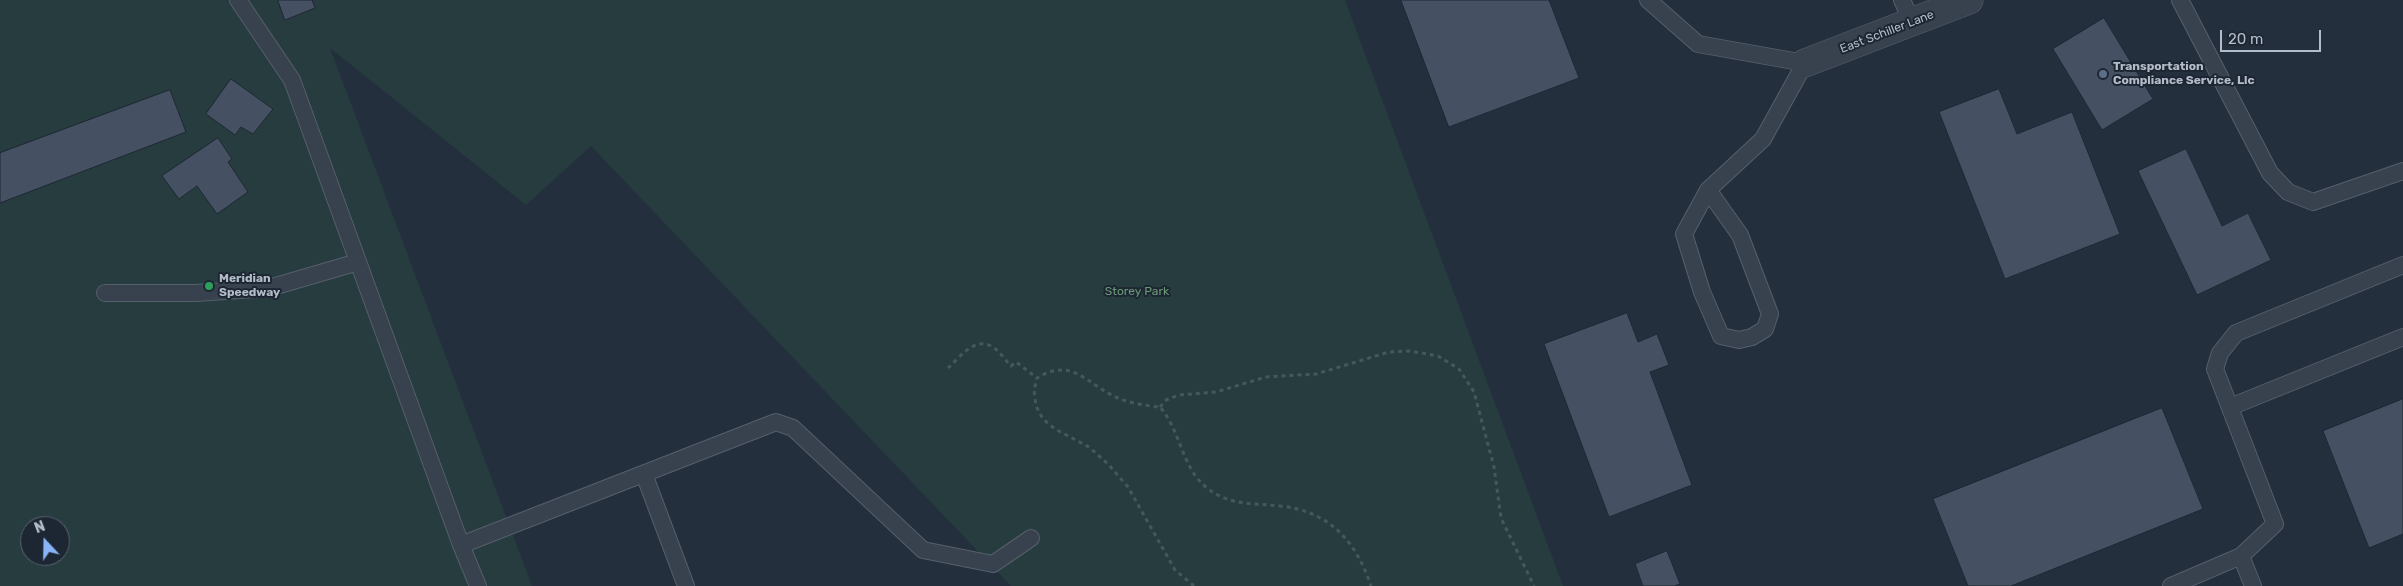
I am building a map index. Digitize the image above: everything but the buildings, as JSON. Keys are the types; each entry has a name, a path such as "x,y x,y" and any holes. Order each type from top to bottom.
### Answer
{"street":[{"name":"East Schiller Lane","path":"1805,63 1907,11 1969,0"}],"lane":[{"path":"238,0 292,80 461,545 478,586"},
{"path":"1648,0 1698,44 1805,63 1763,139 1708,190 1684,234 1702,292 1721,336 1739,340 1752,337 1765,329 1770,314 1740,236 1708,190"},
{"path":"2180,0 2270,173 2288,192 2313,202 2403,171"},
{"path":"105,293 196,292 269,288 358,262"},
{"path":"2172,586 2241,556 2274,524 2215,369 2220,353 2236,332 2403,265"},
{"path":"2230,407 2403,337"},
{"path":"461,545 776,422 793,428 923,550 993,564 1031,538"},
{"path":"644,474 686,586"},
{"path":"2241,556 2253,586"}],"path":[{"path":"948,368 970,348 976,344 984,344 992,346 1011,366 1016,362 1037,378"},
{"path":"1160,407 1166,400 1179,395 1216,392 1266,377 1316,374 1389,352 1410,351 1438,356 1459,369 1474,392 1494,466 1502,518 1534,586"},
{"path":"1194,586 1175,570 1128,487 1108,464 1089,447 1055,429 1043,419 1036,406 1034,390 1037,378 1048,372 1059,370 1077,372 1120,399 1160,407 1176,430 1183,455 1196,476 1207,488 1238,503 1280,506 1305,511 1330,523 1350,543 1363,564 1370,586"}],"green space":[{"name":"Storey Park","path":"0,0 1345,0 1563,586 1011,586 591,146 526,205 330,48 532,586 0,586"}],"place":[{"name":"Transportation Compliance Service, Llc","path":"2103,74"},
{"name":"Meridian Speedway","path":"209,286"}]}
